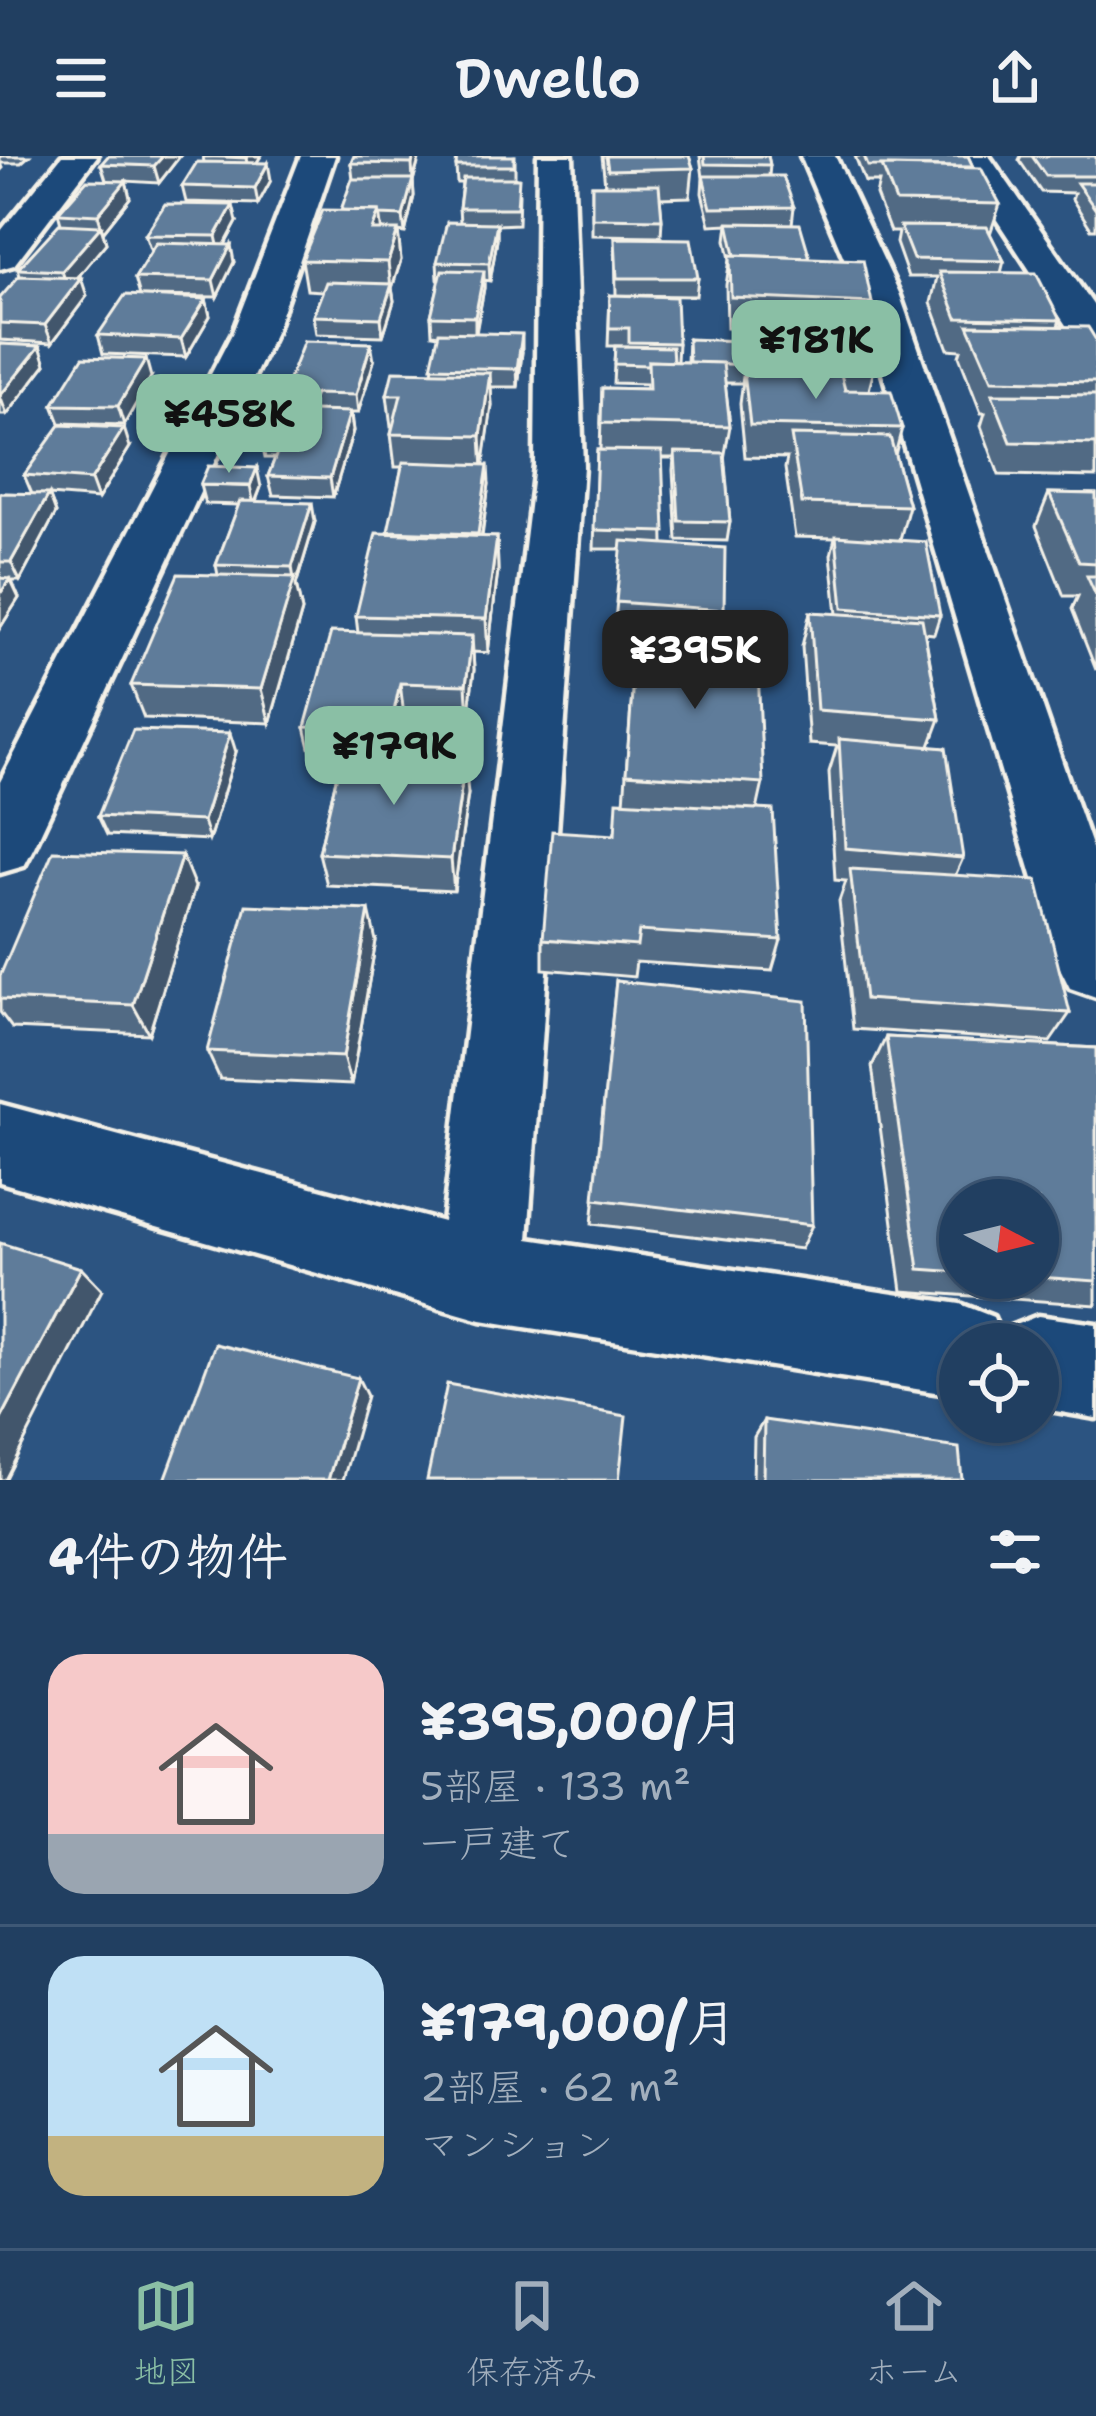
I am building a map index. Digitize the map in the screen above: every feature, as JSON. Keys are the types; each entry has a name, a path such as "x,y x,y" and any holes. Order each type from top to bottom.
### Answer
{"street":[{"path":"0,257 80,156"},
{"path":"0,847 254,332 318,156"},
{"path":"481,1276 559,466 555,156"},
{"path":"818,156 879,293 1096,966"},
{"path":"972,156 1096,339"},
{"path":"0,1143 481,1276 939,1347"},
{"path":"1059,1365 1096,1371"}],"building":[{"path":"108,156 163,156 154,166 101,164"},
{"path":"354,156 414,156 412,164 351,163"},
{"path":"457,156 514,156 514,166 456,166"},
{"path":"606,156 689,156 693,168 608,170"},
{"path":"704,156 768,156 770,165 705,164"},
{"path":"864,156 968,156 973,167 868,166"},
{"path":"1032,156 1096,156 1096,176 1046,176"},
{"path":"197,162 268,163 255,188 182,186"},
{"path":"882,166 981,168 1000,204 896,202"},
{"path":"703,176 783,176 794,207 711,208"},
{"path":"463,178 519,178 517,208 459,208"},
{"path":"352,179 413,179 403,216 341,210"},
{"path":"87,180 126,181 98,215 58,213"},
{"path":"1077,183 1096,183 1096,210"},
{"path":"592,185 659,185 662,219 592,218"},
{"path":"165,204 233,205 216,236 145,235"},
{"path":"323,210 379,211 372,230 398,230 388,262 302,260"},
{"path":"447,222 497,223 489,263 437,262"},
{"path":"728,223 800,224 810,258 735,255"},
{"path":"59,224 101,226 62,271 18,269"},
{"path":"900,226 987,227 1004,261 913,259"},
{"path":"615,238 691,239 698,278 617,278"},
{"path":"156,243 231,245 213,280 135,278"},
{"path":"730,255 863,260 872,303 731,297"},
{"path":"442,270 484,271 475,317 431,316"},
{"path":"939,272 1036,273 1060,320 957,318"},
{"path":"19,276 81,278 45,325 0,323 0,298"},
{"path":"326,282 392,284 381,318 313,316"},
{"path":"125,295 206,299 181,339 98,335"},
{"path":"610,295 676,297 678,343 629,342 629,328 609,328"},
{"path":"756,307 862,309 876,361 764,359"},
{"path":"968,325 1088,327 1096,340 1096,382 992,380"},
{"path":"439,332 522,334 517,369 431,367"},
{"path":"688,339 742,341 745,365 689,362"},
{"path":"304,341 371,343 356,395 315,394 312,402 251,400 256,386 286,387"},
{"path":"0,344 40,346 0,396"},
{"path":"615,346 672,347 673,362 614,364"},
{"path":"83,357 146,359 118,406 53,405"},
{"path":"648,361 723,363 730,426 601,423 602,388 649,389"},
{"path":"393,371 490,373 481,436 391,434 401,395 387,395"},
{"path":"744,372 841,374 845,390 891,391 902,428 750,425"},
{"path":"992,394 1096,395 1096,444 1011,442"},
{"path":"272,410 350,412 330,478 268,476 282,440 261,440"},
{"path":"60,425 124,428 91,480 24,475"},
{"path":"791,435 890,437 909,506 802,503"},
{"path":"597,450 662,451 665,532 594,530"},
{"path":"675,452 724,453 730,522 679,521"},
{"path":"403,462 488,465 478,534 388,531"},
{"path":"208,466 257,468 250,486 200,485"},
{"path":"0,493 49,494 11,562 0,562"},
{"path":"1049,493 1096,494 1096,563 1079,562"},
{"path":"240,501 312,503 292,567 216,565"},
{"path":"376,533 497,537 486,619 356,616"},
{"path":"836,536 926,542 940,615 843,608"},
{"path":"622,541 725,548 724,610 616,602"},
{"path":"178,574 295,577 261,689 131,685"},
{"path":"810,612 922,619 940,719 817,710"},
{"path":"331,632 472,636 466,685 400,683 390,730 305,727"},
{"path":"636,639 757,647 763,783 626,774"},
{"path":"133,730 230,733 203,821 98,816"},
{"path":"839,739 946,748 963,858 845,848"},
{"path":"341,757 465,761 451,859 319,853"},
{"path":"617,801 773,810 781,940 639,931 637,946 543,939 552,831 615,835"},
{"path":"53,851 182,855 133,1005 0,999 0,976"},
{"path":"850,869 1037,880 1070,1013 865,999"},
{"path":"246,905 369,910 343,1057 207,1051"},
{"path":"616,981 806,1001 812,1225 594,1199"},
{"path":"886,1037 1096,1048 1096,1281 1059,1278 1059,1179 939,1179 939,1270 919,1269"},
{"path":"0,1243 81,1268 0,1421"},
{"path":"215,1344 358,1378 328,1480 165,1480"},
{"path":"447,1384 626,1416 619,1480 427,1480"},
{"path":"764,1420 959,1448 962,1480 763,1480"}]}
